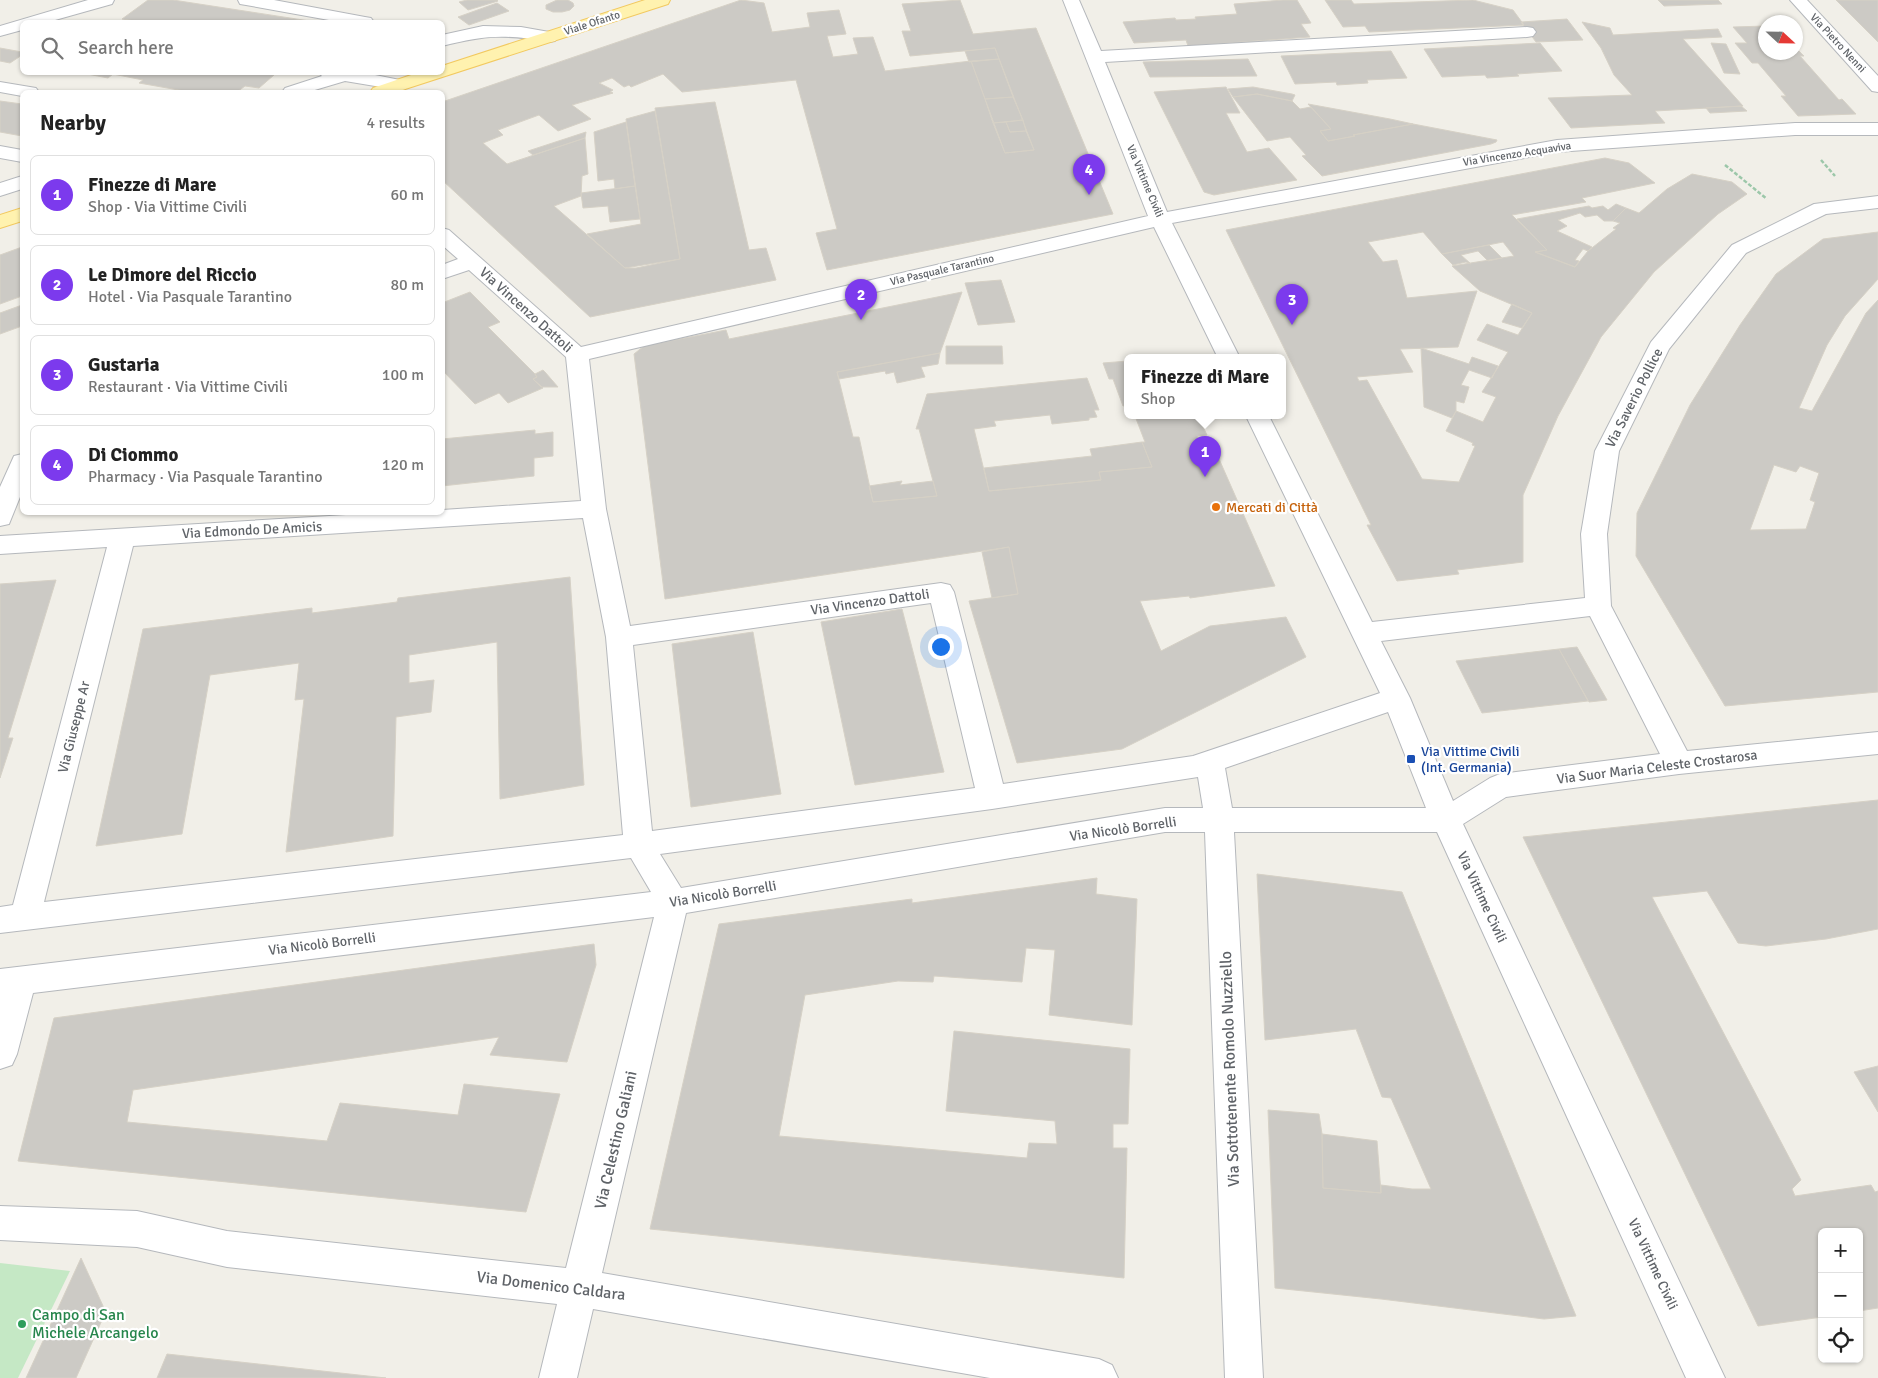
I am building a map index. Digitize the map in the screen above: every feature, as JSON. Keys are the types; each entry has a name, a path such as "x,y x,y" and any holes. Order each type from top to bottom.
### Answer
{"main road":[{"name":"Viale Ofanto","path":"445,71 662,0"},
{"name":"Viale Ofanto","path":"385,90 432,75"},
{"path":"0,222 20,215"}],"street":[{"path":"37,20 106,0"},
{"path":"246,0 279,3 356,20"},
{"name":"Via Vittime Civili","path":"1071,0 1160,219 1227,354"},
{"name":"Via Pietro Nenni","path":"1798,0 1878,87"},
{"path":"0,31 20,26"},
{"name":"Viale Ofanto","path":"445,39 485,30 511,30 550,37"},
{"path":"1094,57 1527,32"},
{"path":"445,39 513,49"},
{"path":"296,90 335,75"},
{"path":"350,75 400,85"},
{"path":"0,87 20,90"},
{"name":"Via Vincenzo Acquaviva","path":"1160,219 1557,146 1795,129 1878,129"},
{"path":"0,152 20,156"},
{"path":"0,190 20,183"},
{"name":"Via Saverio Pollice","path":"1598,606 1594,534 1606,452 1659,347 1739,249 1821,208 1868,203"},
{"name":"Via Pasquale Tarantino","path":"577,355 1160,219"},
{"name":"Via Vincenzo Dattoli","path":"445,237 577,355 594,509 618,637 639,845 673,902"},
{"path":"445,272 472,261"},
{"name":"Via Vittime Civili","path":"1258,419 1396,698 1446,820 1706,1378"},
{"path":"0,518 20,467"},
{"name":"Via Edmondo De Amicis","path":"0,546 594,509"},
{"name":"Via Giuseppe Ar","path":"13,918 122,538"},
{"name":"Via Vincenzo Dattoli","path":"618,637 941,592 992,797"},
{"path":"1363,633 1598,606 1679,763"},
{"path":"13,918 639,845 992,797 1194,767 1396,698"},
{"name":"Via Suor Maria Celeste Crostarosa","path":"1446,820 1500,786 1679,763 1878,743"},
{"name":"Via Sottotenente Romolo Nuzziello","path":"1210,761 1219,819 1244,1378"},
{"name":"Via Nicolò Borrelli","path":"10,982 673,902 1165,820 1446,820"},
{"name":"Via Celestino Galiani","path":"558,1378 673,902"},
{"path":"0,1054 10,982"},
{"name":"Via Domenico Caldara","path":"0,1223 137,1229 227,1249 580,1288 1099,1378"}],"path":[{"path":"1795,129 1868,203"},
{"path":"1690,136 1793,222"}],"green space":[{"name":"Campo di San Michele Arcangelo","path":"0,1263 70,1271 18,1378 0,1378"}],"building":[{"path":"148,0 173,0 303,20 129,20 122,19"},
{"path":"467,0 498,1 468,10 459,2"},
{"path":"557,0 568,0 574,6 570,10 562,12 553,12 546,9 546,5"},
{"path":"741,0 764,3 772,32 810,27 807,13 839,10 846,34 827,36 833,57 858,54 853,38 873,37 885,71 971,61 1005,153 1034,150 995,48 910,56 902,31 911,31 902,4 960,0 973,34 1036,28 1113,214 827,270 816,233 837,229 796,80 682,92 663,74 631,87 629,85 624,87 612,78 599,83 613,90 610,92 613,93 572,105 591,119 558,131 539,115 498,130 503,135 483,143 507,164 585,138 588,174 582,176 581,196 554,206 625,268 636,268 680,259 655,108 715,102 749,250 766,248 776,280 590,317 445,183 445,101"},
{"path":"1297,0 1311,23 1301,24 1310,37 1188,46 1186,40 1134,43 1123,22 1175,18 1176,20 1196,19 1195,17 1237,14 1234,4"},
{"path":"1325,0 1351,0 1354,4 1473,0 1513,10 1524,25 1369,32 1365,26 1343,27"},
{"path":"1658,0 1718,0 1722,4 1664,6"},
{"path":"1836,0 1878,0 1878,42"},
{"path":"497,3 509,11 469,25 458,17"},
{"path":"1567,19 1583,40 1536,42 1521,22"},
{"path":"1582,22 1610,28 1613,35 1718,29 1722,37 1683,39 1743,106 1655,111 1665,123 1571,128 1548,98 1632,95 1614,75 1601,48"},
{"path":"1758,26 1758,60 1803,59 1839,100 1842,99 1856,114 1798,116 1781,96 1786,96 1758,63 1752,63 1735,43 1747,43 1733,27"},
{"path":"1540,43 1562,71 1487,78 1485,75 1442,77 1424,49"},
{"path":"1711,43 1726,44 1740,74 1724,73"},
{"path":"0,48 20,52 20,56 10,63 0,61"},
{"path":"995,48 999,59 969,62 965,51"},
{"path":"1391,51 1407,78 1367,80 1368,83 1337,85 1336,82 1295,84 1281,56"},
{"path":"999,59 1013,97 985,99 971,61"},
{"path":"1248,59 1257,76 1150,77 1143,62"},
{"path":"92,75 112,75 108,78"},
{"path":"118,75 274,75 259,88 245,86 240,90 179,90 139,83 143,80"},
{"path":"1226,87 1240,113 1226,113 1247,152 1269,148 1297,180 1214,195 1204,192 1154,92"},
{"path":"1253,87 1295,95 1292,101 1257,94 1233,97 1228,89"},
{"path":"1257,94 1292,101 1300,109 1311,107 1331,129 1320,131 1328,141 1413,124 1497,140 1491,144 1322,176 1302,156 1306,155 1290,137 1267,141 1233,97"},
{"path":"1013,97 1023,120 993,123 985,99"},
{"path":"0,101 20,104 20,136 0,132"},
{"path":"1308,104 1413,124 1328,141 1320,131 1331,129"},
{"path":"1741,106 1747,111 1710,113 1706,108"},
{"path":"655,111 680,259 625,268 587,234 641,224 626,119"},
{"path":"1023,120 1026,131 1010,132 1006,122"},
{"path":"626,122 635,186 615,189 614,179 598,181 594,132"},
{"path":"1006,122 1010,132 1026,131 1034,150 1005,153 993,123"},
{"path":"586,132 585,138 533,155 528,151"},
{"path":"1605,158 1629,163 1655,183 1582,198 1586,202 1512,215 1547,250 1535,252 1575,267 1588,251 1616,229 1613,228 1620,223 1613,221 1626,208 1639,213 1667,189 1692,174 1732,182 1747,194 1718,214 1654,272 1601,337 1558,416 1523,495 1523,562 1457,570 1459,574 1397,581 1367,525 1371,525 1226,230","holes":["1423,232 1442,254 1503,242 1514,256 1452,266 1480,291 1532,313 1518,335 1487,324 1477,340 1508,352 1482,392 1496,397 1483,422 1456,411 1446,431 1473,443 1472,445 1475,446 1459,482 1422,479 1367,380 1359,381 1357,377 1413,372 1400,349 1458,347 1477,291 1407,298 1397,260 1383,262 1368,242"]},
{"path":"635,186 640,219 610,222 608,206 583,208 581,193"},
{"path":"1616,204 1626,208 1613,221 1604,221 1597,215 1585,217 1580,213 1558,220 1567,226 1557,231 1592,247 1588,251 1583,249 1575,260 1579,261 1575,267 1535,252 1547,250 1517,219 1589,206 1592,208 1603,206 1608,210"},
{"path":"1878,232 1878,279 1845,316 1827,345 1799,408 1812,411 1866,313 1878,300 1878,692 1725,706 1636,556 1637,513 1690,405 1740,325 1776,274 1823,239","holes":["1774,465 1796,472 1800,466 1819,473 1810,500 1815,502 1806,529 1750,530"]},
{"path":"1489,245 1502,258 1488,261 1478,251 1461,255 1471,264 1466,262 1453,265 1442,254"},
{"path":"20,248 20,297 0,304 0,255"},
{"path":"1001,280 1015,322 978,325 965,283"},
{"path":"470,292 500,322 488,327 535,374 537,377 533,379 543,388 508,403 499,393 475,404 445,373 445,302"},
{"path":"962,292 940,353 837,372 853,437 859,437 873,502 937,496 919,429 916,429 927,394 1087,378 1099,410 1094,410 1097,417 1089,418 1089,420 1052,424 1050,415 994,421 996,426 974,429 989,491 1101,480 1099,472 1152,467 1142,442 1145,442 1136,419 1199,419 1207,435 1197,436 1202,445 1212,443 1275,586 1190,598 1189,596 1140,601 1161,651 1210,626 1286,617 1306,657 1122,749 1017,763 969,601 1018,594 1009,547 665,599 634,354 644,346 726,330 729,339"},
{"path":"1512,304 1532,313 1522,328 1502,322"},
{"path":"20,306 20,327 0,334 0,313"},
{"path":"946,346 1002,346 1003,364 946,364"},
{"path":"1421,348 1469,364 1472,357 1498,366 1492,378 1469,370 1461,385 1469,387 1464,403 1456,401 1456,411 1452,418 1424,407"},
{"path":"940,353 938,364 921,367 925,377 897,383 894,372 886,374 885,371 839,379 837,372"},
{"path":"1124,361 1124,406 1113,379 1109,379 1103,363"},
{"path":"543,370 558,387 541,387 533,379 537,377 535,374"},
{"path":"535,430 535,434 553,432 553,456 534,458 534,476 445,486 445,439"},
{"path":"1142,442 1152,467 1099,472 1101,480 989,491 984,468 1092,456 1090,449"},
{"path":"902,481 900,485 933,481 937,496 873,502 869,486"},
{"path":"1009,547 1018,594 992,598 982,552"},
{"path":"570,577 584,785 500,799 497,642 409,655 409,683 434,680 431,712 396,717 393,836 286,852 304,699 295,700 299,663 210,675 182,834 96,846 143,629 312,608 312,613 397,602 398,598"},
{"path":"56,580 8,738 13,738 0,778 0,584"},
{"path":"902,609 944,772 855,785 821,622"},
{"path":"753,632 781,794 691,807 672,644"},
{"path":"1577,647 1607,700 1589,702 1559,649"},
{"path":"1559,649 1588,701 1482,713 1456,661"},
{"path":"1878,800 1878,929 1826,939 1766,946 1738,943 1707,891 1652,897 1801,1180 1792,1189 1795,1196 1871,1185 1875,1192 1878,1191 1878,1308 1863,1310 1863,1228 1818,1228 1818,1318 1758,1326 1523,837"},
{"path":"1257,874 1402,892 1576,1316 1544,1319 1275,1288 1268,1110 1319,1114 1322,1134 1323,1188 1381,1193 1381,1185 1412,1189 1431,1189 1391,1098 1382,1097 1356,1029 1265,1040"},
{"path":"1097,878 1096,894 1137,899 1132,1025 1049,1015 1055,950 1026,948 1022,982 934,976 933,982 898,981 805,995 779,1136 1027,1158 1029,1143 1057,1144 1055,1121 946,1111 954,1031 1130,1049 1128,1124 1113,1124 1113,1148 1127,1148 1124,1278 650,1229 719,924 912,899 912,903"},
{"path":"594,944 596,965 567,1062 490,1055 499,1037 133,1090 127,1122 327,1141 340,1103 458,1115 464,1084 560,1094 526,1212 18,1161 54,1018"},
{"path":"1878,1066 1878,1112 1854,1072"},
{"path":"1322,1134 1377,1141 1381,1193 1323,1188"},
{"path":"81,1258 104,1308 107,1309 76,1378 26,1378"},
{"path":"167,1354 386,1378 157,1378"}],"place":[{"name":"Di Ciommo","path":"1089,195"},
{"name":"Le Dimore del Riccio","path":"861,320"},
{"name":"Gustaria","path":"1292,325"},
{"name":"Finezze di Mare","path":"1205,477"},
{"name":"Mercati di Città","path":"1216,507"},
{"name":"Via Vittime Civili (Int. Germania)","path":"1411,759"},
{"name":"Campo di San Michele Arcangelo","path":"22,1324"}]}
